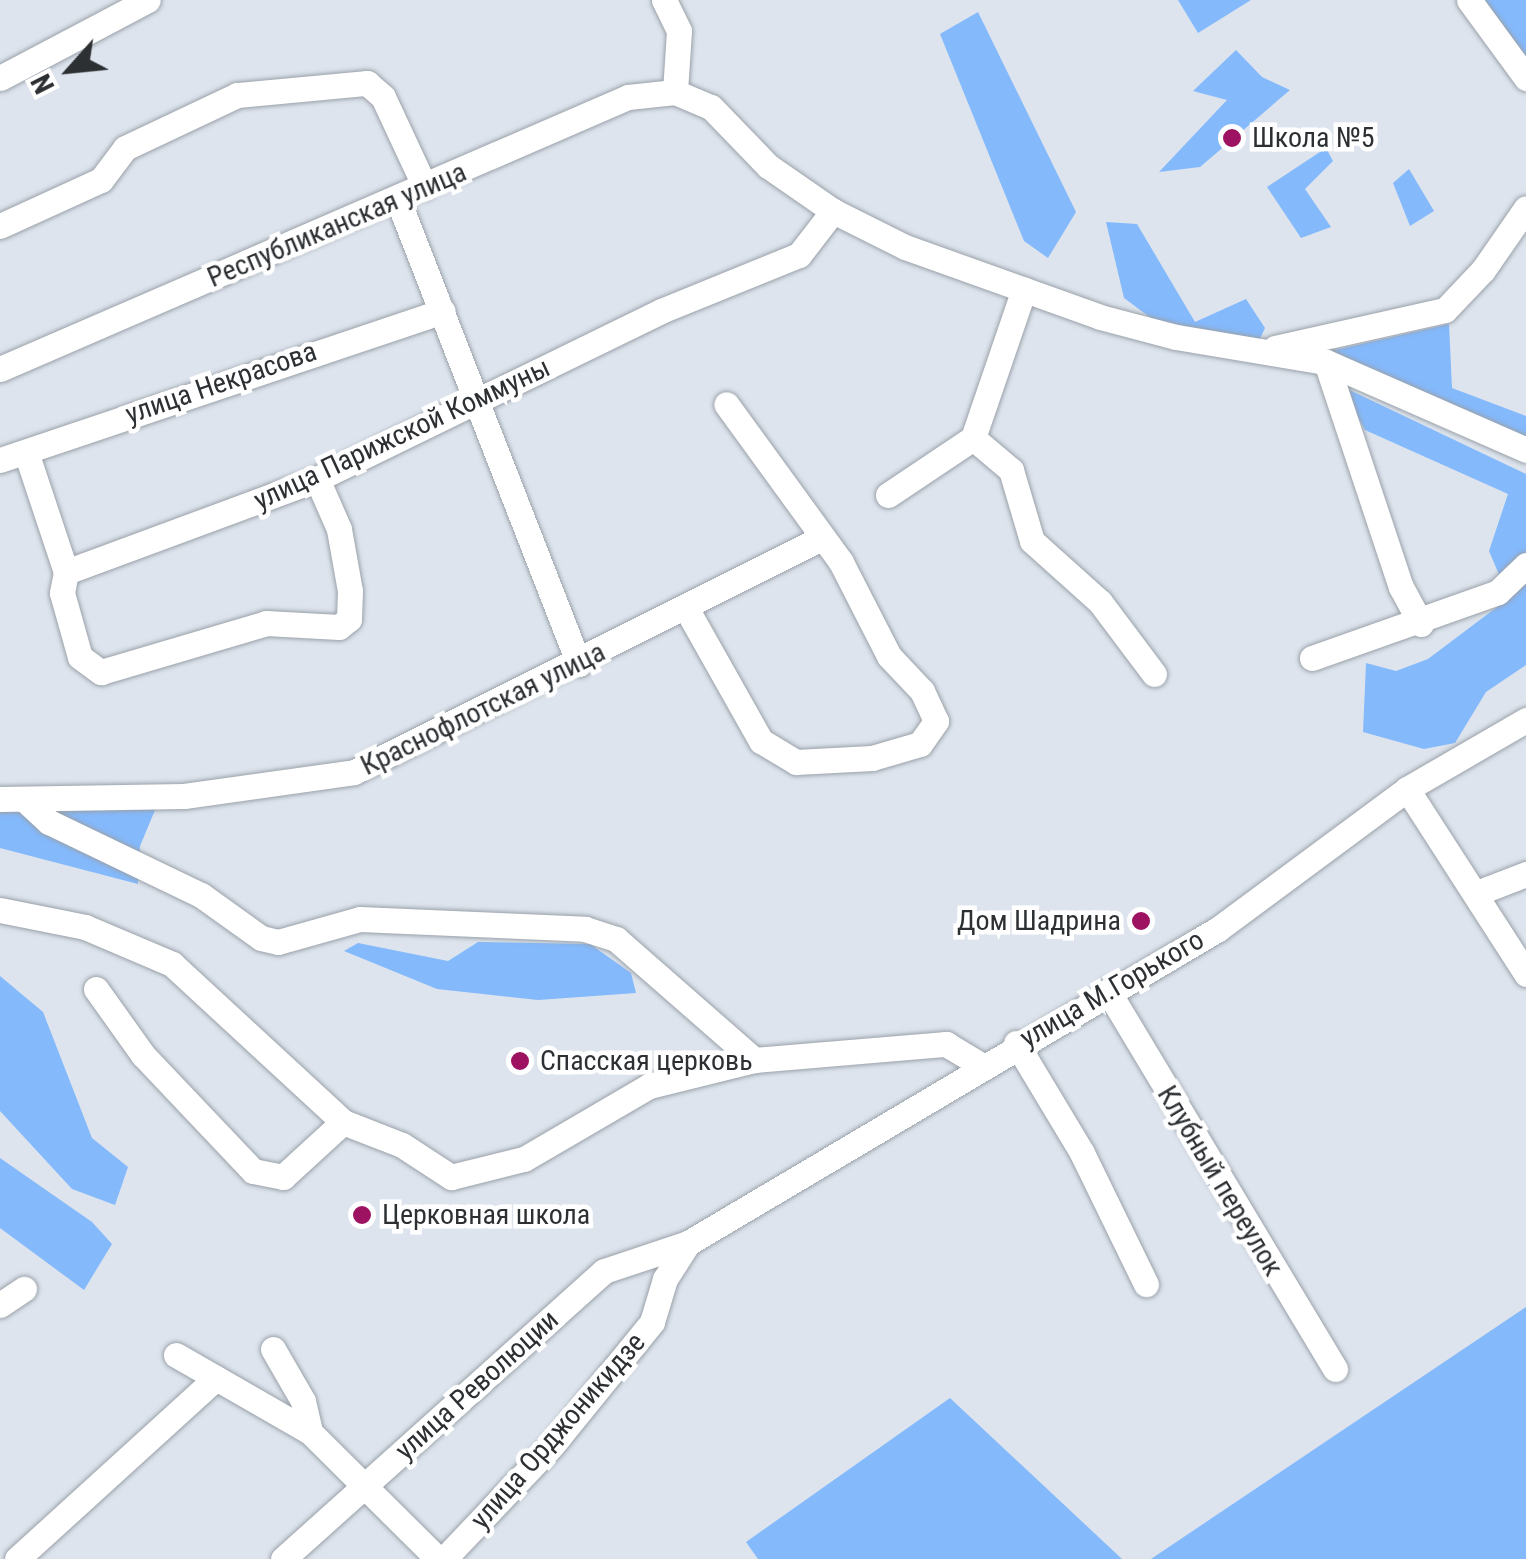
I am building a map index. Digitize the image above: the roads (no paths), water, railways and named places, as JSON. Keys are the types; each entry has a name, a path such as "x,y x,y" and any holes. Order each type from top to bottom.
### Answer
{"street":[{"path":"0,78 148,0"},
{"path":"664,0 678,31 675,92 711,108 768,166 833,211 905,246 1176,337 1268,349 1326,362 1526,450"},
{"path":"1469,0 1526,78"},
{"path":"0,226 101,180 124,148 237,96 367,83 383,97 425,187"},
{"name":"Республиканская улица","path":"0,369 398,200 628,97 675,92"},
{"path":"398,200 579,664"},
{"path":"1268,349 1445,310 1483,270 1526,208"},
{"name":"улица Парижской Коммуны","path":"66,572 317,479 661,311 799,255 833,211"},
{"path":"888,494 973,438 1024,289"},
{"name":"улица Некрасова","path":"0,460 245,372 443,311"},
{"path":"1326,362 1400,586 1421,624"},
{"path":"686,608 761,741 796,762 872,758 920,744 936,721 821,538 726,404"},
{"path":"973,438 1011,470 1032,541 1100,602 1154,674"},
{"path":"26,452 66,572 62,593 80,657 101,672 266,623 338,627 349,619 350,591 339,529 317,479"},
{"name":"Краснофлотская улица","path":"12,799 184,796 354,772 579,664 821,538"},
{"path":"1312,658 1421,624 1498,592 1526,565"},
{"name":"улица М.Горького","path":"688,1242 1016,1043 1218,929 1407,789 1526,720"},
{"path":"1407,789 1526,974"},
{"path":"12,799 49,822 201,895 261,938 278,942 360,920 585,929 616,939 754,1060"},
{"path":"1477,893 1526,874"},
{"path":"0,910 85,927 172,964 343,1122 402,1145 451,1177 524,1159 649,1086 754,1060 946,1044 981,1064"},
{"path":"96,989 143,1056 253,1171 283,1177 343,1122"},
{"name":"Клубный переулок","path":"1108,991 1335,1369"},
{"path":"1016,1043 1082,1153 1146,1284"},
{"name":"улица Революции","path":"284,1559 604,1271 688,1242"},
{"name":"улица Орджоникидзе","path":"441,1559 553,1444 652,1322 665,1280 688,1242"},
{"path":"0,1305 24,1290"},
{"path":"273,1348 303,1400 310,1432"},
{"path":"176,1355 310,1432 441,1559"},
{"path":"16,1559 216,1378"}],"place":[{"name":"Школа №5","path":"1232,138"},
{"name":"Дом Шадрина","path":"1141,921"},
{"name":"Спасская церковь","path":"520,1061"},
{"name":"Церковная школа","path":"362,1215"}]}
